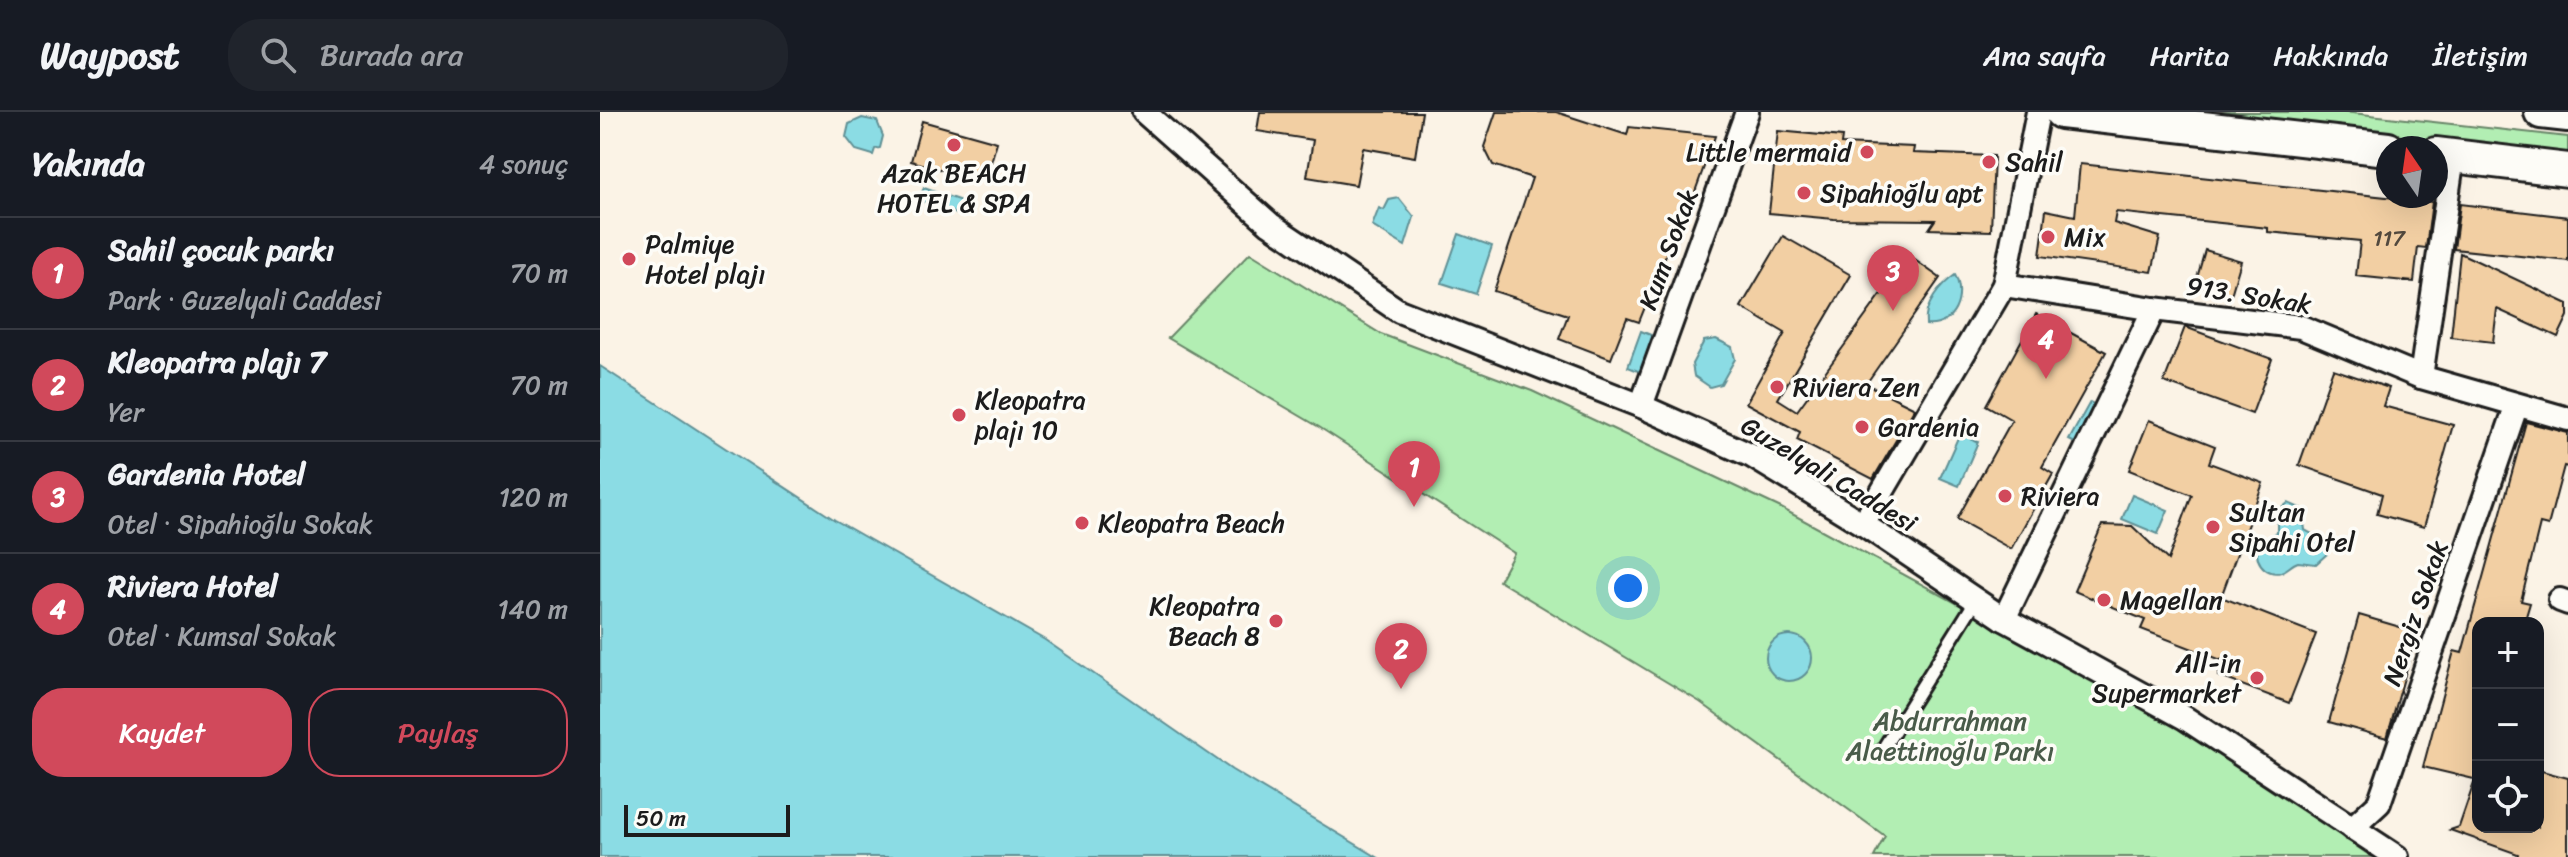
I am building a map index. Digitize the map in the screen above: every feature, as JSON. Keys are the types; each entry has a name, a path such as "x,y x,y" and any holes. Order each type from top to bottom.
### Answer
{"street":[{"name":"Guzelyali Caddesi","path":"1144,112 1270,224 1399,311 1641,406 1752,456 1863,524 2004,619 2185,718 2397,857"},
{"name":"Kum Sokak","path":"1641,406 1747,112"},
{"path":"1863,524 2004,285 2038,112"},
{"path":"2061,112 2376,148"},
{"path":"2544,112 2568,115"},
{"path":"2448,155 2568,170"},
{"path":"2421,377 2439,208"},
{"name":"913. Sokak","path":"2004,285 2154,309 2301,327 2421,377 2516,407 2568,419"},
{"path":"2004,619 2154,309"},
{"name":"Nergiz Sokak","path":"2352,828 2379,803 2516,407"}],"lane":[{"path":"1881,752 1976,600"}],"green space":[{"path":"2164,112 2343,112 2568,137 2568,156 2448,143 2448,136 2384,136"},
{"name":"Abdurrahman Alaettinoğlu Parkı","path":"1250,253 1381,334 1532,391 1781,508 2181,725 2372,857 1874,857 1885,836 1700,702 1499,581 1514,553 1319,427 1168,338"}],"water":[{"path":"862,118 877,121 883,136 880,148 875,149 873,155 856,150 846,137 849,124"},
{"path":"924,188 964,202 957,214 918,200"},
{"path":"1399,198 1414,217 1405,246 1372,226 1379,208 1384,210 1389,200"},
{"path":"1459,234 1492,246 1476,294 1442,283"},
{"path":"1955,275 1959,292 1956,309 1944,321 1926,325 1930,303"},
{"path":"1641,331 1656,337 1643,373 1628,367"},
{"path":"1716,339 1732,347 1735,359 1721,384 1710,387 1694,376 1692,364 1704,341"},
{"path":"600,366 835,520 1045,640 1232,770 1377,857 600,857"},
{"path":"2090,402 2106,411 2085,448 2069,440"},
{"path":"1960,433 1978,442 1959,486 1940,478"},
{"path":"2132,495 2168,510 2158,534 2122,519"},
{"path":"2288,503 2302,509 2305,530 2323,540 2327,554 2316,564 2298,562 2281,572 2270,572 2258,560 2258,548 2277,532 2277,512"},
{"path":"1789,635 1805,642 1812,658 1805,674 1789,681 1773,674 1766,658 1773,642"}],"building":[{"path":"1260,112 1422,112 1415,157 1363,148 1356,185 1307,177 1313,140 1257,131"},
{"path":"1496,112 1556,112 1627,135 1629,127 1715,136 1678,239 1673,237 1639,322 1627,318 1611,359 1559,339 1568,315 1494,291 1532,178 1493,165 1484,147"},
{"path":"922,121 997,142 985,182 911,161"},
{"path":"1778,131 1842,137 1841,144 1914,147 1913,153 1994,156 1991,231 1929,229 1935,220 1834,219 1769,213"},
{"path":"2080,164 2376,196 2376,208 2431,208 2426,248 2418,247 2414,282 2356,276 2360,241 2116,212 2114,223 2160,237 2152,272 2040,256 2046,210 2075,216"},
{"path":"2460,204 2568,217 2568,261 2454,249"},
{"path":"1783,236 1851,275 1778,399 1797,411 1909,256 1940,278 1866,384 1915,408 1873,479 1797,440 1800,432 1746,403 1785,333 1741,307"},
{"path":"2205,250 2241,261 2231,295 2195,285"},
{"path":"2460,253 2568,304 2568,316 2558,337 2497,309 2493,342 2451,337"},
{"path":"2036,314 2106,352 2042,467 2053,474 2011,549 1957,519 2012,420 1986,405"},
{"path":"2185,327 2272,359 2252,414 2164,382"},
{"path":"2333,369 2389,388 2383,406 2453,425 2424,527 2377,514 2382,494 2299,465"},
{"path":"2149,420 2215,446 2209,463 2263,483 2221,597 2316,634 2289,703 2218,676 2224,661 2141,629 2145,620 2074,591 2102,525 2132,526 2168,560 2192,495 2129,470"},
{"path":"2526,422 2568,433 2568,467 2564,466 2548,526 2540,524 2521,601 2530,603 2526,617 2472,617 2472,779 2423,767 2454,651 2462,653"},
{"path":"2359,615 2417,632 2387,738 2329,722"},
{"path":"2544,772 2568,778 2568,857 2517,857 2518,854 2450,830 2459,827 2472,789 2472,833 2544,833"}],"place":[{"name":"Azak BEACH HOTEL & SPA","path":"954,145"},
{"name":"Little mermaid","path":"1867,152"},
{"name":"Sahil","path":"1989,162"},
{"name":"Sipahioğlu apt","path":"1804,193"},
{"name":"Mix","path":"2048,237"},
{"name":"Palmiye Hotel plajı","path":"629,259"},
{"name":"Gardenia Hotel","path":"1893,311"},
{"name":"Riviera Hotel","path":"2046,379"},
{"name":"Riviera Zen","path":"1777,387"},
{"name":"Kleopatra plajı 10","path":"959,415"},
{"name":"Gardenia","path":"1862,427"},
{"name":"Riviera","path":"2005,496"},
{"name":"Sahil çocuk parkı","path":"1414,507"},
{"name":"Kleopatra Beach","path":"1082,523"},
{"name":"Sultan Sipahi Otel","path":"2213,527"},
{"name":"Magellan","path":"2104,600"},
{"name":"Kleopatra Beach 8","path":"1276,621"},
{"name":"All-in Supermarket","path":"2257,678"},
{"name":"Kleopatra plajı 7","path":"1401,689"}]}
